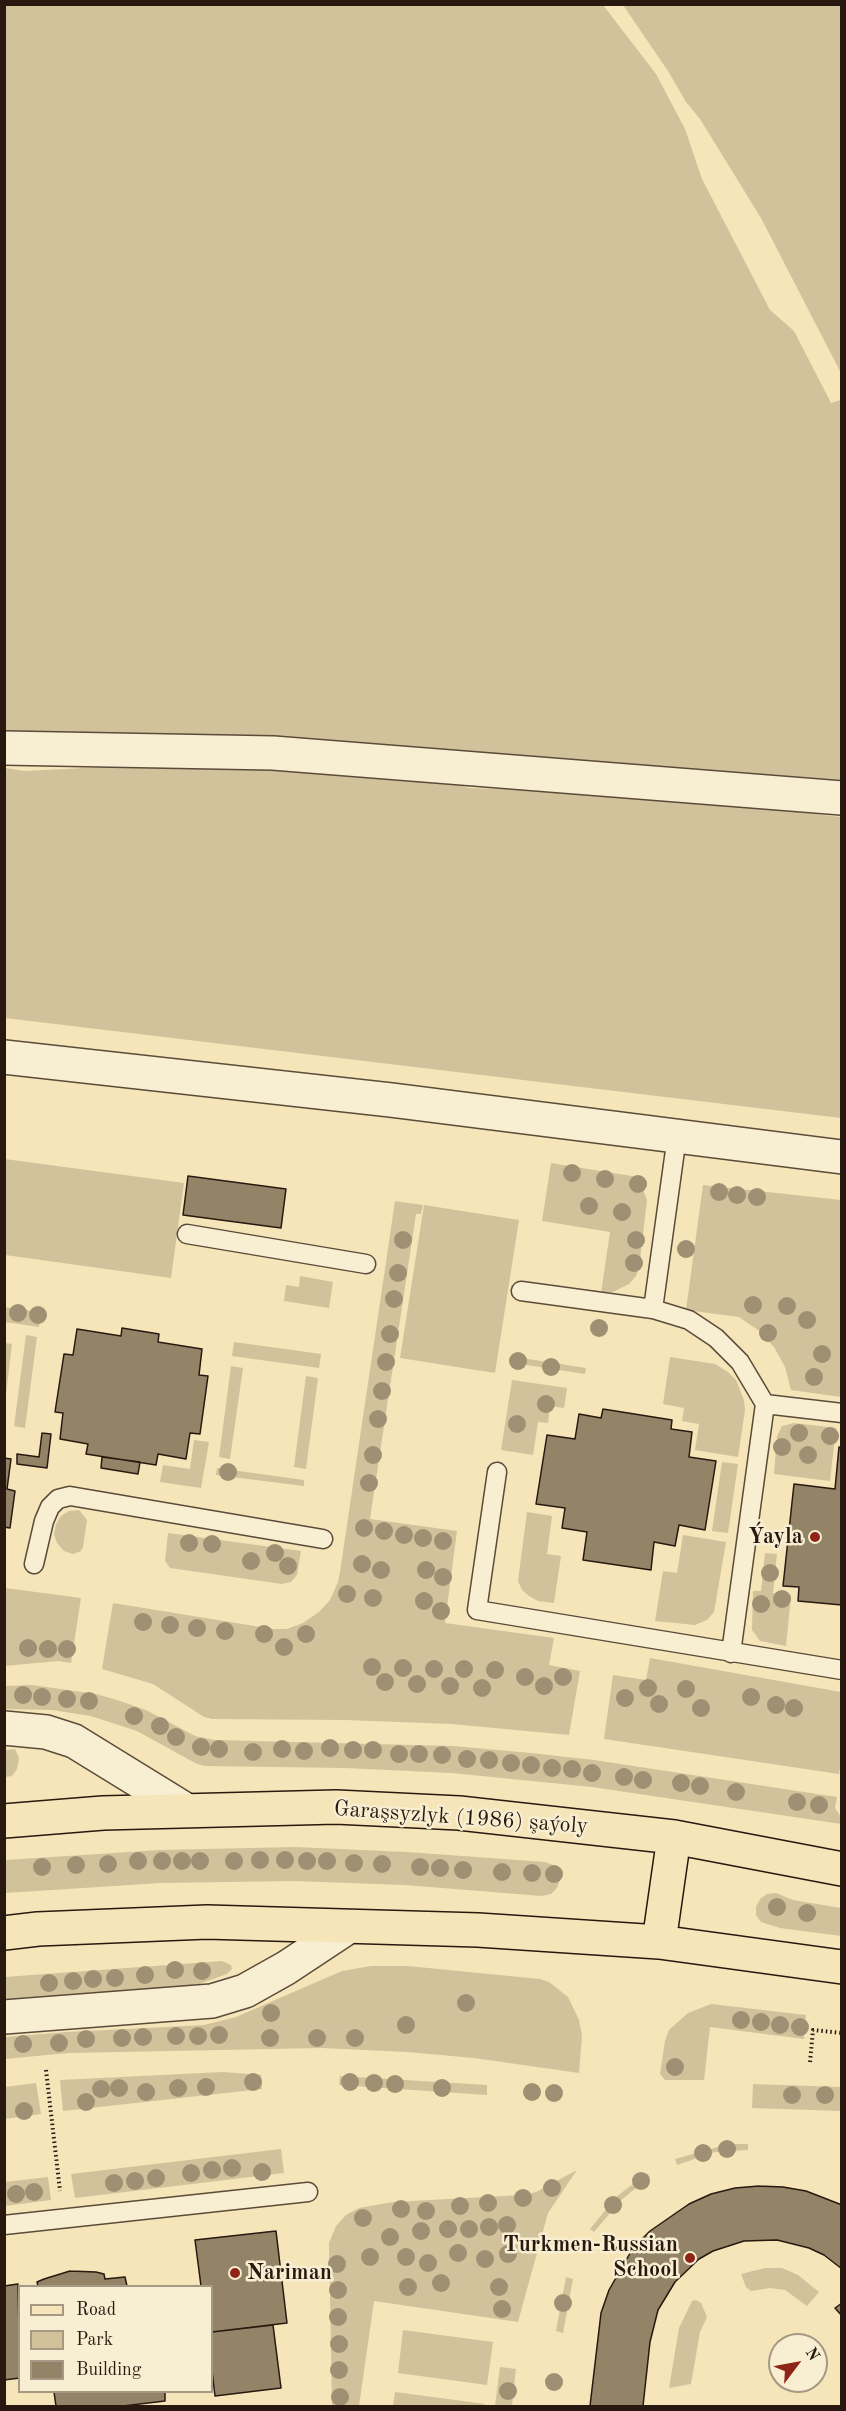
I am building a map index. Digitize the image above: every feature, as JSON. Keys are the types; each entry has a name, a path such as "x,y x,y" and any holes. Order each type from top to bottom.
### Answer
{"main road":[{"name":"Garaşsyzlyk (1986) şaýoly","path":"4,1821 103,1813 336,1807 459,1813 674,1837 842,1869"},
{"path":"659,1942 674,1837"},
{"path":"4,1932 207,1922 478,1930 659,1942 842,1967"}],"street":[{"path":"4,748 273,753 842,798"},
{"path":"4,1057 402,1101 842,1157"},
{"path":"4,1728 46,1732 74,1741 186,1810"},
{"path":"4,2017 212,2001 245,1991 276,1974 348,1927"}],"lane":[{"path":"653,1309 677,1136"},
{"path":"187,1234 366,1264"},
{"path":"521,1291 653,1309 689,1320 716,1338 740,1362 765,1404 731,1653"},
{"path":"765,1404 842,1413"},
{"path":"497,1472 477,1610 842,1670"},
{"path":"34,1564 44,1521 50,1508 58,1499 70,1496 323,1539"},
{"path":"4,2225 308,2192"}],"path":[{"path":"810,2062 813,2030 842,2033"},
{"path":"46,2070 64,2219"}],"green space":[{"path":"5,5 603,5 656,74 685,129 702,179 770,310 794,331 831,403 841,400 841,783 429,748 283,739 5,737"},
{"path":"623,5 841,5 841,373 761,218 700,119 686,102"},
{"path":"206,762 429,776 469,788 641,794 841,817 841,1118 5,1018 5,768 25,771"},
{"path":"5,1159 184,1183 171,1278 5,1255"},
{"path":"551,1163 638,1177 647,1200 639,1268 629,1284 613,1292 601,1293 610,1232 542,1221"},
{"path":"703,1185 841,1200 841,1397 791,1390 785,1367 774,1347 758,1330 739,1317 686,1310"},
{"path":"395,1201 423,1205 421,1214 416,1214 370,1519 457,1531 445,1623 554,1638 549,1665 580,1671 569,1735 452,1724 212,1719 204,1717 153,1684 102,1669 113,1603 273,1629 287,1629 303,1623 319,1612 330,1600 340,1572"},
{"path":"424,1205 519,1220 495,1373 400,1358"},
{"path":"300,1276 333,1282 329,1308 284,1301 286,1285 299,1287"},
{"path":"5,1307 41,1312 39,1327 5,1322"},
{"path":"26,1335 37,1337 25,1428 14,1426"},
{"path":"234,1342 321,1354 319,1368 232,1356"},
{"path":"4,1343 12,1344 5,1403"},
{"path":"515,1357 586,1368 585,1374 514,1363"},
{"path":"670,1357 715,1364 736,1380 744,1400 745,1410 738,1457 695,1450 699,1424 682,1421 684,1408 663,1404"},
{"path":"231,1366 243,1368 230,1459 219,1457"},
{"path":"306,1376 318,1378 306,1469 294,1467"},
{"path":"512,1380 567,1388 564,1408 550,1406 548,1423 538,1422 533,1455 501,1450"},
{"path":"794,1423 836,1428 830,1481 774,1474 777,1436 782,1426"},
{"path":"194,1440 209,1442 201,1488 160,1482 163,1465 190,1469"},
{"path":"722,1462 738,1464 728,1533 712,1531"},
{"path":"217,1468 304,1480 304,1486 216,1475"},
{"path":"79,1510 87,1520 83,1547 81,1551 73,1554 64,1551 57,1543 54,1534 61,1516 69,1511"},
{"path":"527,1512 552,1516 547,1554 561,1556 554,1603 538,1601 529,1596 522,1590 518,1581"},
{"path":"168,1533 301,1551 297,1575 291,1582 282,1584 170,1568 165,1561"},
{"path":"683,1535 726,1542 714,1612 707,1620 695,1625 655,1621 663,1571 677,1573"},
{"path":"765,1553 777,1554 773,1593 791,1595 786,1646 760,1641 752,1630 753,1591 761,1591"},
{"path":"5,1588 81,1598 71,1663 58,1661 5,1666"},
{"path":"650,1658 841,1692 842,1757 839,1774 604,1739 613,1675 646,1680"},
{"path":"32,1685 96,1694 117,1700 146,1710 195,1736 215,1740 453,1746 531,1753 594,1760 837,1797 835,1808 841,1817 841,1824 592,1787 452,1773 345,1768 204,1766 137,1731 91,1716 52,1710 5,1709 5,1686"},
{"path":"15,1749 19,1758 17,1769 12,1776 5,1777 5,1750"},
{"path":"295,1847 545,1862 553,1865 559,1872 560,1880 557,1888 551,1894 542,1896 405,1885 294,1881 161,1883 5,1893 5,1860 160,1850"},
{"path":"776,1893 793,1900 841,1908 841,1936 780,1928 761,1922 756,1915 756,1907 760,1899 767,1894"},
{"path":"222,1961 231,1965 232,1969 227,1974 196,1985 5,2001 5,1977"},
{"path":"371,1966 408,1966 540,1979 549,1982 568,1997 579,2020 582,2036 579,2073 474,2058 322,2048 68,2053 5,2059 5,2037 204,2025 236,2017 342,1971"},
{"path":"711,2004 806,2015 804,2039 710,2027 704,2080 665,2080 660,2074 669,2030 688,2013"},
{"path":"223,2072 261,2075 262,2089 63,2111 60,2080"},
{"path":"340,2076 487,2085 487,2095 339,2085"},
{"path":"36,2083 41,2114 5,2119 5,2087"},
{"path":"753,2084 841,2087 841,2111 752,2108"},
{"path":"728,2144 748,2144 748,2150 715,2152 677,2165 675,2159"},
{"path":"281,2149 284,2173 75,2198 71,2174"},
{"path":"577,2170 548,2213 518,2322 374,2301 359,2406 332,2406 329,2243 336,2226 346,2215 359,2208 393,2202 522,2195 536,2192"},
{"path":"647,2173 650,2177 621,2200 594,2232 590,2229 616,2197"},
{"path":"48,2177 51,2200 5,2206 5,2182"},
{"path":"765,2268 782,2268 798,2275 819,2292 807,2306 785,2290 770,2288 751,2291 746,2287 741,2274"},
{"path":"566,2277 573,2279 563,2333 556,2331"},
{"path":"696,2300 701,2303 707,2317 700,2332 691,2384 669,2388 679,2328 692,2301"},
{"path":"403,2330 493,2342 487,2385 398,2373"},
{"path":"500,2367 516,2369 512,2406 495,2406"},
{"path":"395,2392 485,2404 484,2406 393,2406"}],"building":[{"path":"188,1176 286,1189 281,1228 183,1215"},
{"path":"122,1328 159,1334 158,1342 202,1349 199,1375 208,1376 200,1434 190,1433 186,1459 158,1454 156,1465 86,1454 88,1444 60,1439 63,1413 55,1412 64,1354 73,1355 77,1329 121,1336"},
{"path":"603,1409 672,1420 671,1429 692,1432 689,1457 716,1461 705,1530 679,1525 675,1546 654,1542 651,1570 583,1560 587,1532 562,1528 565,1508 536,1504 547,1435 575,1439 579,1414 601,1418"},
{"path":"42,1433 51,1434 47,1468 17,1464 17,1454 39,1457"},
{"name":"Ýayla","path":"839,1447 842,1448 842,1605 798,1601 799,1587 783,1586 794,1484 835,1489"},
{"path":"102,1457 140,1462 138,1474 101,1468"},
{"path":"4,1458 11,1459 7,1489 15,1491 10,1528 4,1527"},
{"path":"759,2186 806,2191 842,2205 842,2269 824,2255 809,2248 777,2240 744,2241 713,2251 699,2259 675,2282 658,2310 650,2342 643,2406 590,2406 601,2313 609,2290 633,2248 650,2231 689,2204 711,2194 735,2188"},
{"path":"276,2231 287,2323 213,2332 213,2285 201,2285 195,2240"},
{"path":"70,2271 96,2272 104,2274 105,2279 125,2277 127,2285 38,2285 37,2282"},
{"path":"18,2284 18,2378 4,2380 4,2286"},
{"path":"842,2303 842,2316 835,2308"},
{"path":"273,2325 281,2388 215,2396 213,2332"},
{"path":"54,2393 165,2393 165,2401 123,2406 56,2406"}],"place":[{"name":"Ýayla","path":"815,1537"},
{"name":"Turkmen-Russian School","path":"690,2258"},
{"name":"Nariman","path":"235,2273"}]}
